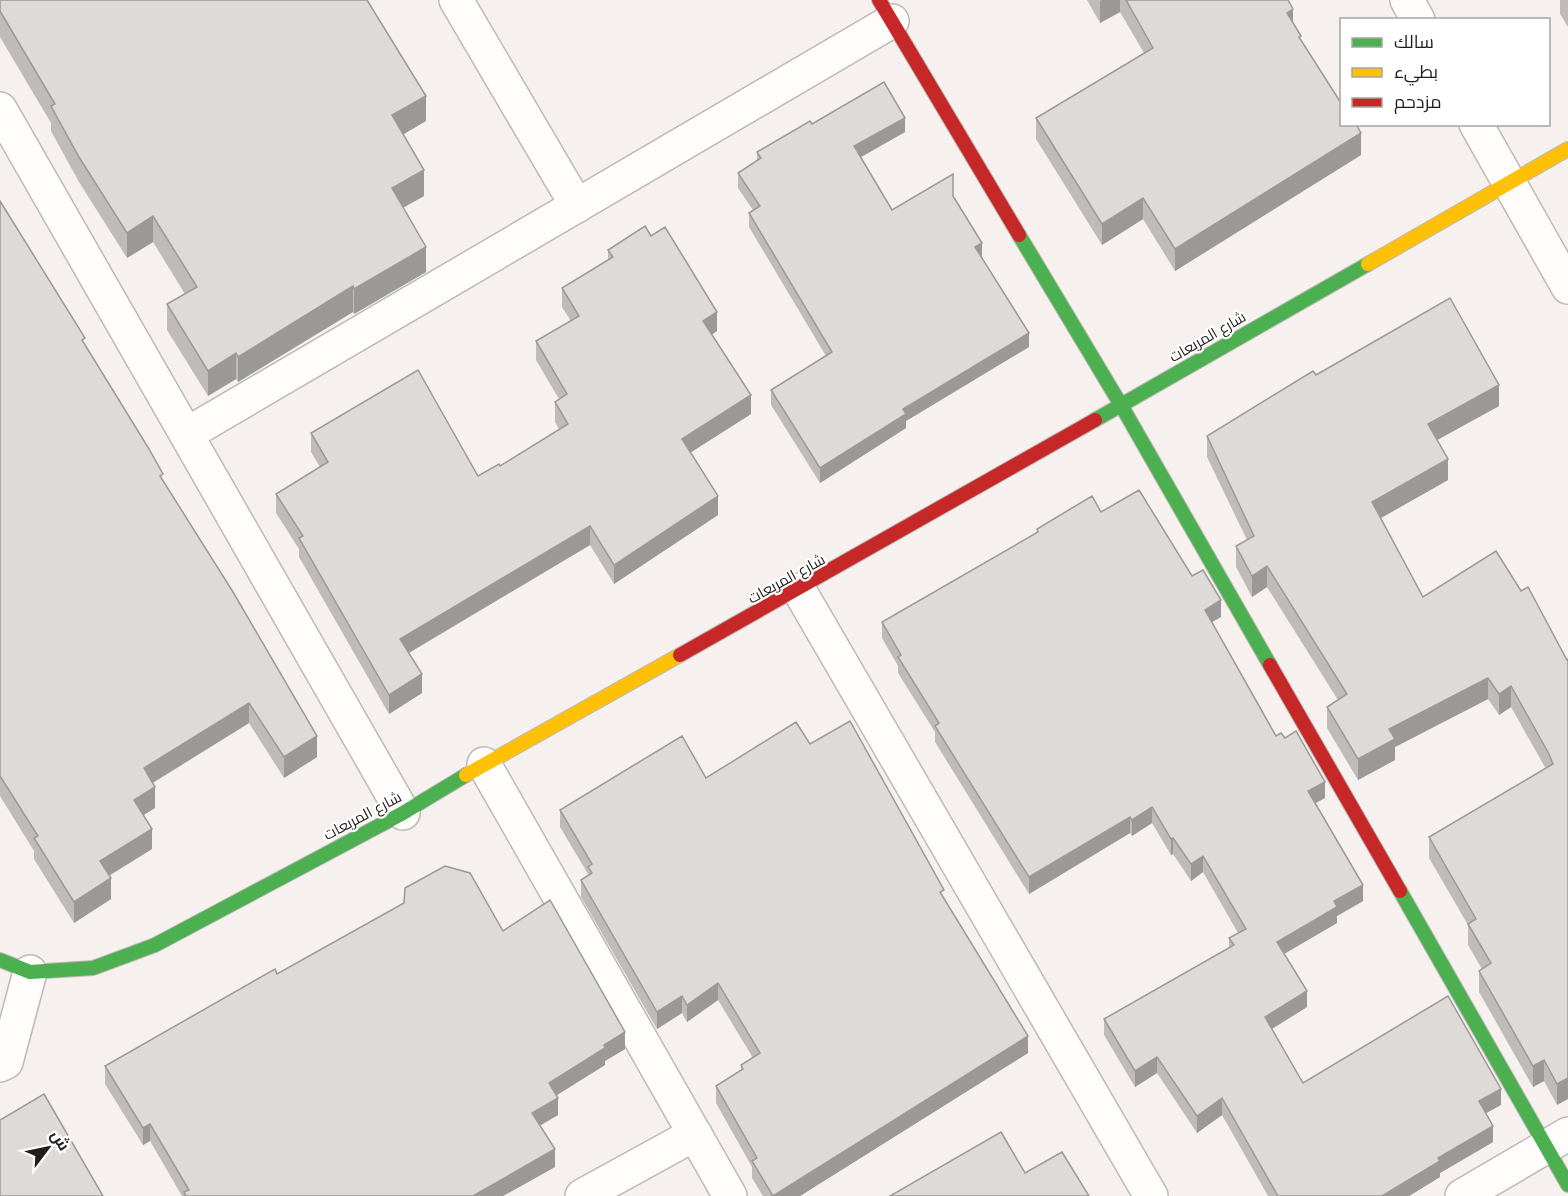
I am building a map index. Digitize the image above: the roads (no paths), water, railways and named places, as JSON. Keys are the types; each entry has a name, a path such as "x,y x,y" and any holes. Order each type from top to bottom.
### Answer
{"street":[{"path":"456,0 577,206"},
{"path":"1407,0 1417,18"},
{"path":"187,434 577,206 885,11 1557,1140 1568,1185"},
{"path":"0,109 403,813"},
{"path":"1477,126 1568,287"},
{"name":"شارع المربعات","path":"0,960 30,972 93,968 155,945 403,813 484,764 799,590 1568,149"},
{"path":"799,590 1151,1196"},
{"path":"484,764 730,1196"},
{"path":"0,1065 6,1062 30,972"},
{"path":"582,1196 695,1134"},
{"path":"1462,1196 1557,1140"}]}
